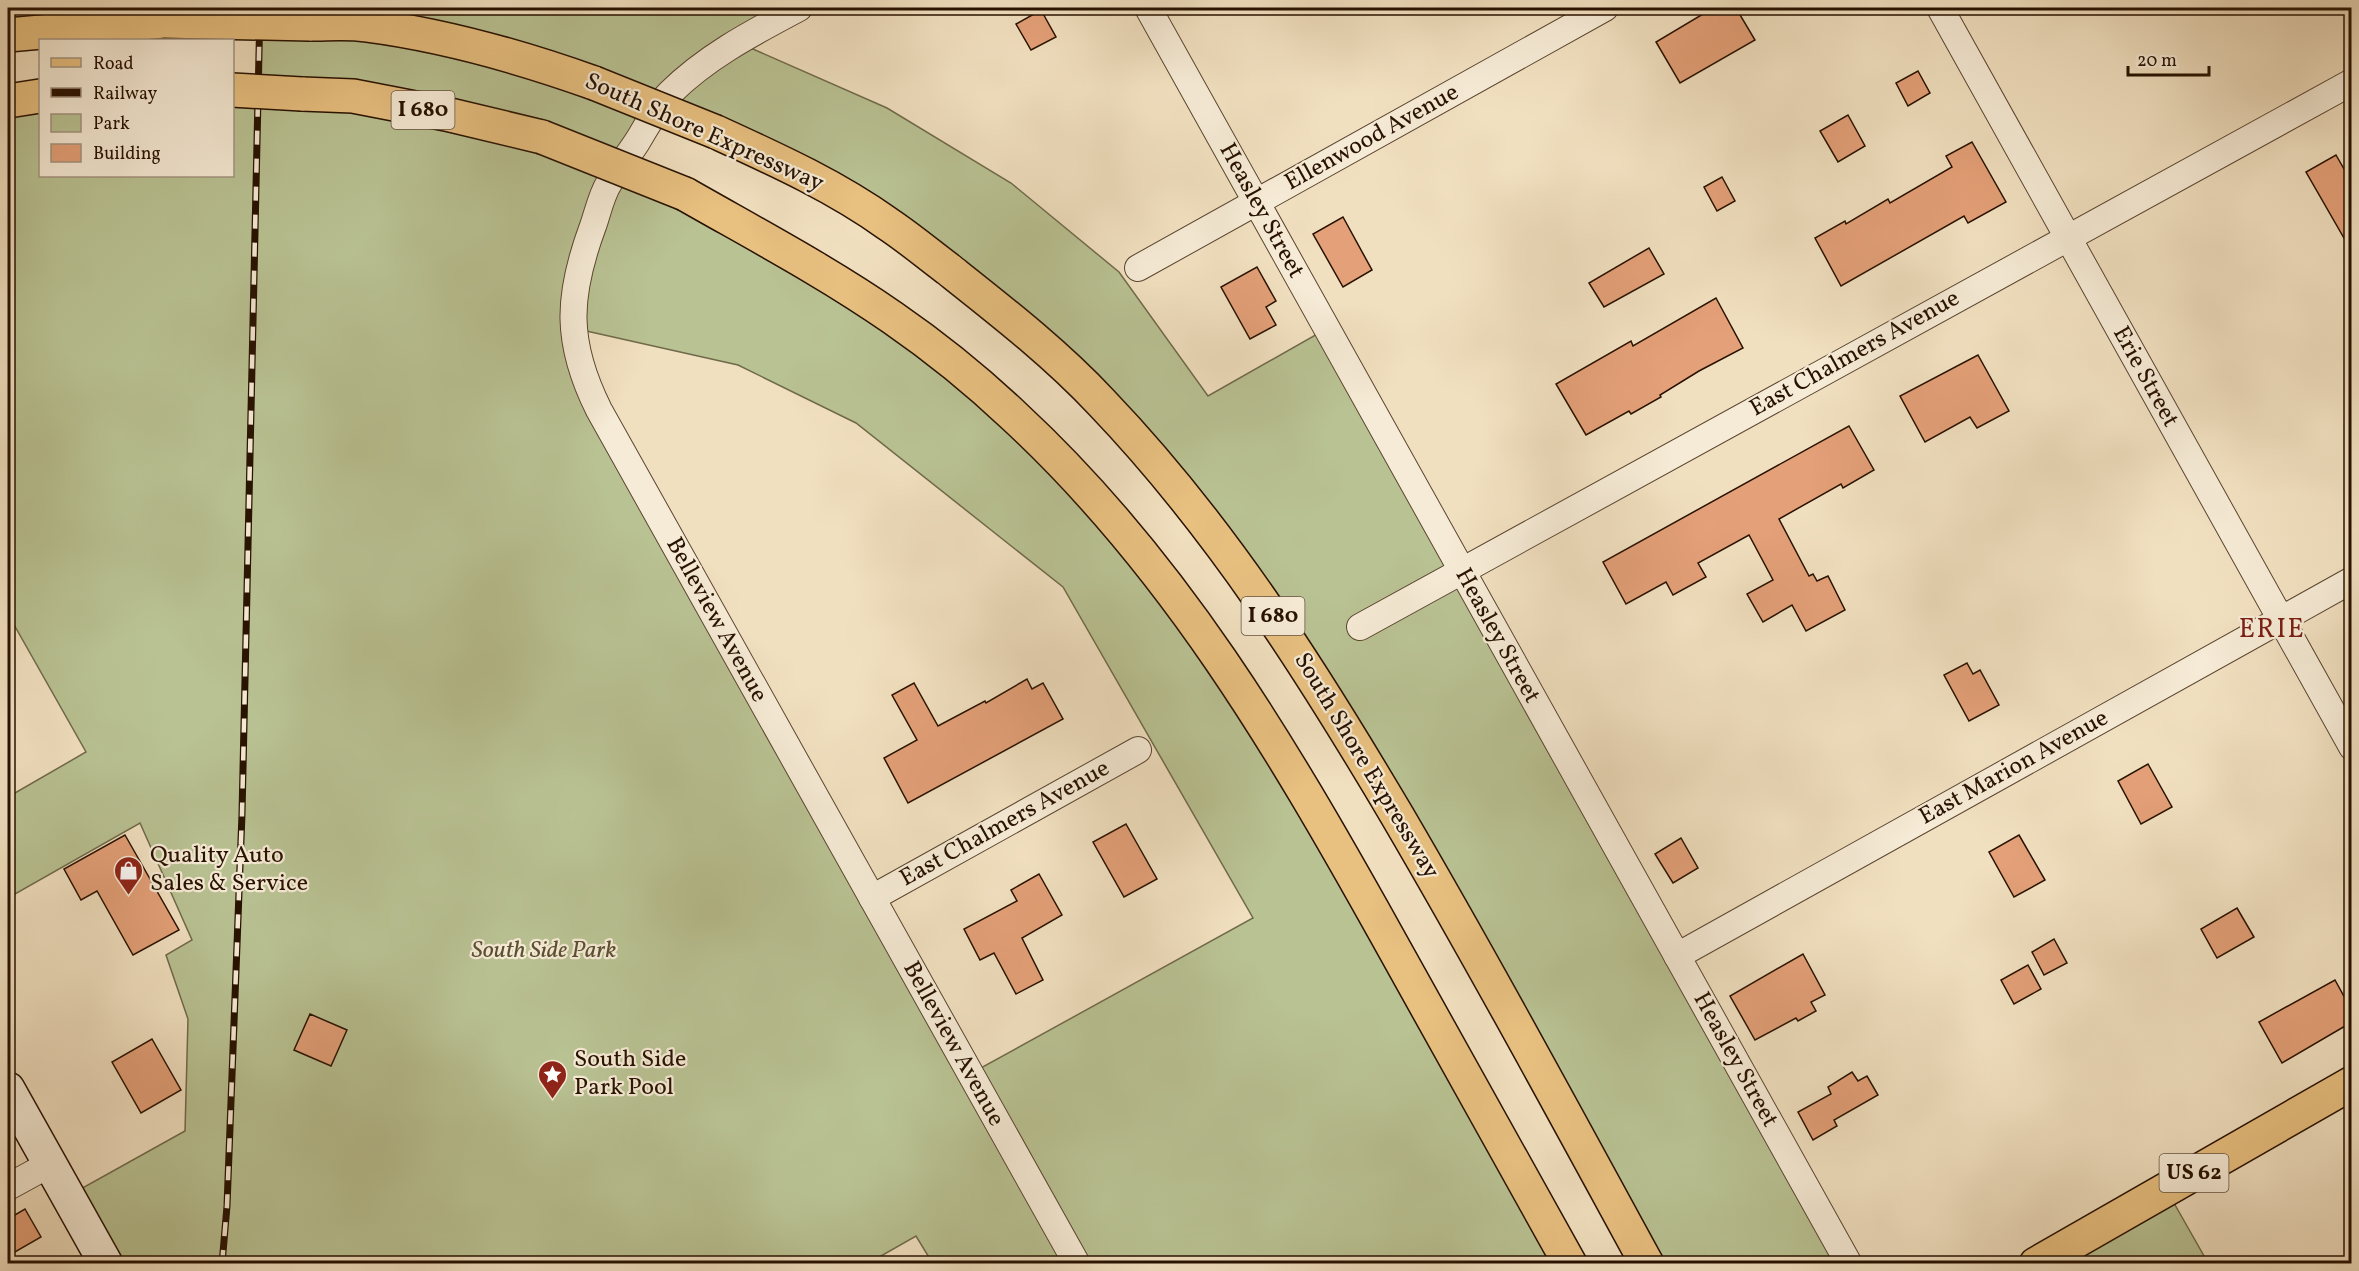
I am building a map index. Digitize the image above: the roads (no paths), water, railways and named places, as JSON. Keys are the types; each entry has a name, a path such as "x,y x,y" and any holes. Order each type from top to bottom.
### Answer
{"main road":[{"path":"260,8 307,19"},
{"name":"South Shore Expressway","path":"8,35 163,21 307,19 364,24 452,40 552,68 716,132 833,189 888,223 995,306 1100,400 1198,514 1278,623 1349,733 1449,905 1647,1263"},
{"name":"I 680","path":"234,90 352,96 446,114 542,137 685,194 845,286 913,333 1012,414 1054,454 1137,544 1226,665 1302,787 1570,1263"},
{"path":"8,101 39,96"},
{"name":"US 62","path":"2036,1263 2352,1083"},
{"path":"8,1089 106,1263"}],"street":[{"name":"Belleview Avenue","path":"797,8 737,42 668,94 607,185 585,247 576,281 573,327 577,354 582,374 598,410 1077,1263"},
{"name":"Heasley Street","path":"1148,8 1460,571 1849,1263"},
{"name":"Ellenwood Avenue","path":"1138,268 1605,8"},
{"name":"Erie Street","path":"1940,8 2352,747"},
{"name":"East Chalmers Avenue","path":"1360,627 2352,82"},
{"name":"East Marion Avenue","path":"1677,956 2352,580"},
{"name":"East Chalmers Avenue","path":"872,898 1138,750"},
{"path":"8,1187 50,1164"}],"railway":[{"path":"222,1264 227,1206 242,814 260,8"}],"place":[{"name":"Quality Auto Sales & Service","path":"129,896"},
{"name":"South Side Park Pool","path":"553,1100"}],"district":[{"name":"ERIE","path":"2272,630"}],"park label":[{"name":"South Side Park","path":"544,951"}]}
